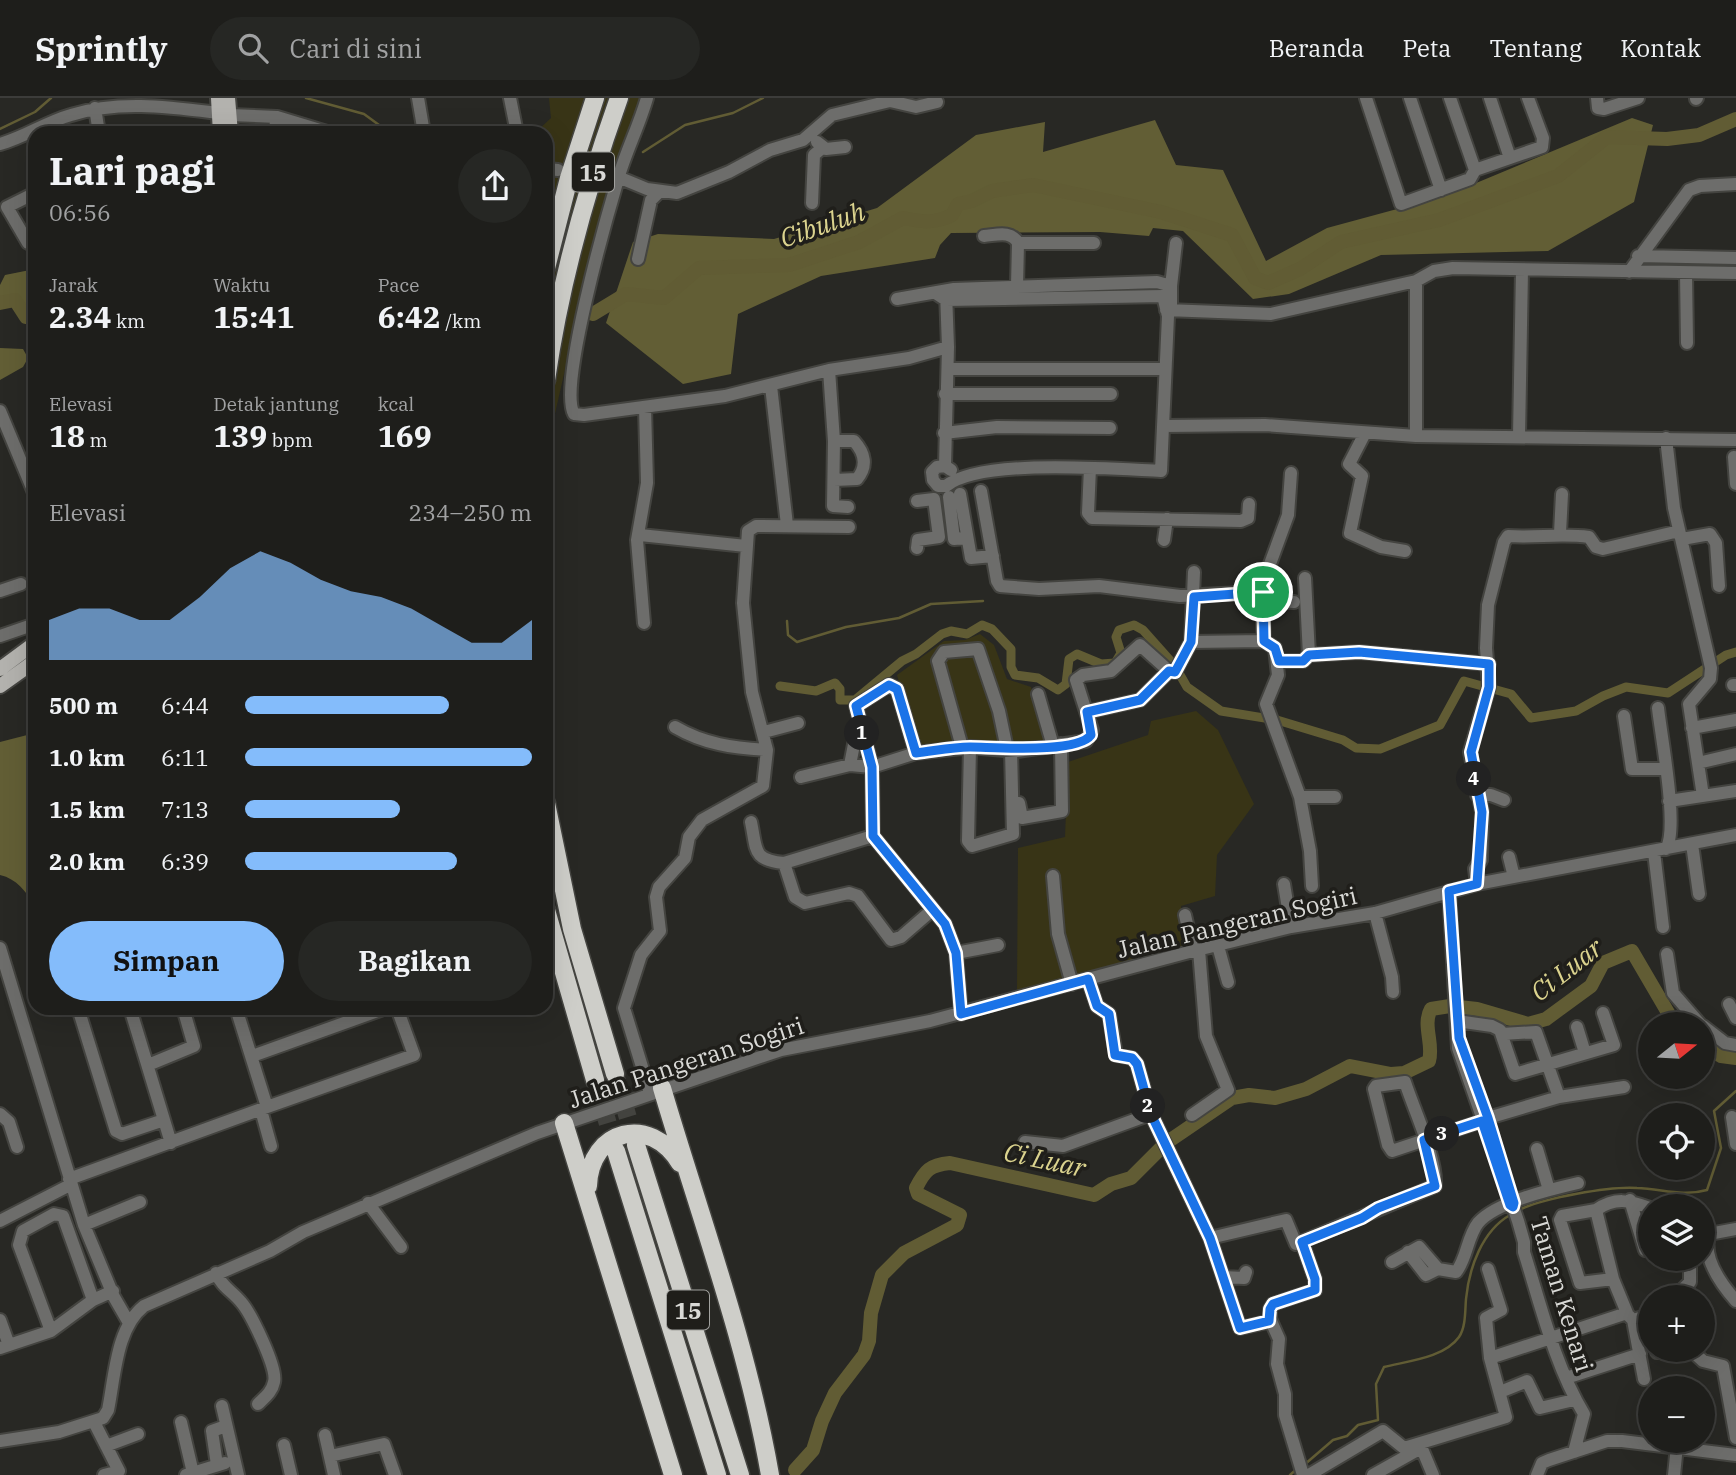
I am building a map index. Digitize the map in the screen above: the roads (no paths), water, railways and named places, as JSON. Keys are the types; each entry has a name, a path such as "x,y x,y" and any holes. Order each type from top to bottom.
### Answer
{"highway":[{"name":"15","path":"553,241 569,178 595,98"},
{"name":"15","path":"553,344 572,248 595,165 619,98"},
{"path":"572,248 632,98"},
{"path":"553,837 572,929 615,1074"},
{"path":"553,934 595,1080"},
{"path":"656,1091 687,1174 740,1340 757,1401 770,1475"},
{"path":"565,1123 673,1475"},
{"path":"591,1204 588,1187 593,1160 611,1139 624,1134 650,1136 663,1142 687,1174"},
{"name":"15","path":"636,1145 740,1475"},
{"name":"15","path":"616,1151 717,1475"}],"main road":[{"path":"221,126 223,105"},
{"path":"223,105 229,126"},
{"path":"0,669 28,648"},
{"path":"0,686 28,666"}],"street":[{"path":"418,98 423,126"},
{"path":"510,98 516,126"},
{"path":"647,98 612,174 580,326 573,370 571,412 580,415 725,396 829,370 909,358 948,347"},
{"path":"1366,98 1401,204 1470,179 1475,170 1543,145 1528,98"},
{"path":"1410,98 1441,190"},
{"path":"1450,98 1475,170"},
{"path":"1490,98 1510,158"},
{"path":"1597,98 1598,108 1604,109 1637,98"},
{"path":"612,174 659,192 677,193 729,172 767,144 803,140 832,115 890,99 916,107 937,102"},
{"path":"42,126 95,108 223,105 306,126"},
{"path":"95,108 98,126"},
{"path":"275,126 277,117"},
{"path":"0,144 28,132"},
{"path":"812,132 822,148"},
{"path":"812,204 814,155 822,148 845,147"},
{"path":"1629,272 1638,256 1689,190 1700,186 1736,184"},
{"path":"638,259 651,200 659,192"},
{"path":"27,243 7,207 28,196"},
{"path":"984,236 1013,235 1018,243 1017,286"},
{"path":"1018,243 1094,243"},
{"path":"945,466 934,469 933,480 942,486 975,473 1090,468 1161,471 1168,312 1176,243"},
{"path":"1168,312 1271,314 1416,281 1443,268 1734,273 1734,258 1638,256"},
{"path":"1676,257 1681,273 1687,343"},
{"path":"1520,436 1522,270"},
{"path":"1416,281 1416,436"},
{"path":"897,299 1017,286 1157,282 1171,286"},
{"path":"943,295 1163,296 1168,312"},
{"path":"943,295 948,347 945,466 952,472 951,481"},
{"path":"948,369 1165,369"},
{"path":"829,370 834,441 834,506 848,507"},
{"path":"771,386 787,525"},
{"path":"945,394 1111,394"},
{"path":"644,623 637,552 647,482 645,407"},
{"path":"0,411 28,478"},
{"path":"1164,426 1265,425 1416,436 1736,440"},
{"path":"944,433 997,427 1110,429"},
{"path":"1365,433 1349,464 1362,476 1350,533 1381,547 1405,551"},
{"path":"1666,438 1674,509 1711,668 1710,679 1689,704 1703,796"},
{"path":"834,441 854,441 863,451 864,466 858,479 834,480"},
{"path":"1734,457 1736,484"},
{"path":"1090,468 1090,517 1245,521 1249,504"},
{"path":"1264,641 1263,596 1288,515 1291,473"},
{"path":"981,491 1000,586 1039,589 1099,586 1194,597 1263,596 1294,602"},
{"path":"1560,533 1562,494"},
{"path":"967,538 954,539 954,495 967,538 972,558 993,555"},
{"path":"917,501 934,499 938,533 938,539 918,540 917,548"},
{"path":"1164,540 1167,519"},
{"path":"656,1091 624,1008 641,956 660,932 656,897 659,887 685,858 689,836 702,820 763,786 767,750 752,692 743,603 748,531 756,526 849,527"},
{"path":"938,533 952,531"},
{"path":"1477,884 1482,812 1471,752 1489,687 1486,648 1489,605 1503,542 1508,537 1541,538 1560,533 1589,537 1596,547 1603,549 1681,535 1710,534 1716,543 1719,586"},
{"path":"640,535 746,546"},
{"path":"1087,712 1140,700 1175,668 1191,642 1194,572"},
{"path":"1306,578 1309,655"},
{"path":"0,592 21,584"},
{"path":"0,636 28,626"},
{"path":"1191,642 1264,641 1275,648 1277,673 1267,701 1271,720 1300,797 1310,851 1312,886"},
{"path":"801,777 850,765 872,767 916,753 966,747 1012,749 1073,744 1089,738 1092,730 1076,685 1077,678 1111,671 1137,646 1146,648 1175,668"},
{"path":"1012,749 1013,834 972,846 968,841 966,747 938,661 944,652 978,649 1012,749 1020,817 1059,813 1063,810 1057,745 1038,694"},
{"path":"1277,673 1303,661 1309,655 1359,652 1489,664"},
{"path":"916,753 899,695 893,686 889,685 856,706 872,767 873,836 931,911 945,924 956,953 961,1014"},
{"path":"1658,708 1671,842 1660,850 1663,927"},
{"path":"1624,716 1632,769 1665,769"},
{"path":"850,765 859,720"},
{"path":"1692,728 1736,720"},
{"path":"764,732 798,723"},
{"path":"675,727 697,740 726,747 767,750"},
{"path":"1698,762 1736,754"},
{"path":"1669,801 1736,790"},
{"path":"1477,795 1491,794 1504,800"},
{"path":"1300,797 1335,797"},
{"path":"751,822 758,855 764,860 784,863 873,836"},
{"name":"Jalan Pangeran Sogiri","path":"131,1319 144,1306 270,1251 303,1232 368,1203 565,1123 781,1050 961,1014 1291,927 1375,913 1477,884 1736,835"},
{"path":"1692,844 1699,894"},
{"path":"1509,857 1514,877"},
{"path":"784,863 795,897 805,904 849,893 858,896 891,940 901,937 931,911"},
{"path":"1054,876 1058,934 1072,984"},
{"path":"1284,884 1291,927"},
{"name":"Taman Kenari","path":"1449,891 1458,1048 1485,1120 1574,1400 1549,1408 1537,1405 1527,1381 1500,1392"},
{"path":"1375,913 1392,977 1393,992"},
{"path":"1185,915 1196,951 1206,1036 1228,1090 1192,1115"},
{"path":"956,953 998,945"},
{"path":"1218,946 1228,982"},
{"path":"0,948 84,1225 113,1291 131,1319 108,1410 103,1418 0,1440"},
{"path":"1667,954 1673,993 1690,1012"},
{"path":"1088,979 1097,1006 1109,1014 1115,1055 1132,1058 1137,1064 1151,1114 1210,1238 1240,1328 1269,1321"},
{"path":"1729,1004 1736,1018"},
{"path":"1457,1017 1492,1026 1502,1034 1515,1074 1614,1045 1603,1013"},
{"path":"80,1015 116,1131 122,1134 164,1120"},
{"path":"132,1015 171,1143"},
{"path":"148,1065 194,1046 185,1015"},
{"path":"238,1015 251,1056 271,1146"},
{"path":"251,1056 366,1015"},
{"path":"0,1221 70,1182 414,1055 400,1015"},
{"path":"1577,1027 1584,1053"},
{"path":"1502,1034 1536,1032 1550,1064 1559,1097"},
{"path":"1715,1035 1725,1042 1736,1045"},
{"path":"1210,1238 1286,1220 1297,1244 1435,1186 1424,1140 1405,1082 1375,1087 1388,1145 1392,1151 1424,1140 1485,1120 1559,1097 1624,1087"},
{"path":"1024,1142 1063,1146 1151,1114"},
{"path":"0,1115 9,1122 17,1147"},
{"path":"1731,1117 1736,1144"},
{"path":"1536,1149 1549,1190"},
{"path":"1392,1262 1408,1252 1426,1275 1438,1269 1456,1272 1478,1224 1486,1216 1549,1190 1578,1183"},
{"path":"1613,1279 1580,1283 1560,1220 1562,1216 1596,1210 1610,1200 1630,1200 1638,1203"},
{"path":"1630,1200 1638,1227"},
{"path":"84,1225 140,1202"},
{"path":"368,1203 401,1247"},
{"path":"1596,1210 1613,1279 1630,1317 1638,1347"},
{"path":"51,1331 19,1245 23,1231 54,1214 63,1216 93,1300"},
{"path":"1736,1229 1709,1234 1707,1247 1713,1268 1725,1289 1736,1301"},
{"path":"1302,1242 1315,1279 1315,1290 1273,1304 1269,1321 1279,1339 1278,1364 1285,1394 1285,1415 1303,1471 1383,1431 1399,1447 1420,1446"},
{"path":"1373,1475 1420,1446 1506,1417 1490,1358 1486,1318 1501,1310 1488,1269"},
{"path":"1223,1277 1244,1278 1246,1272"},
{"path":"216,1273 223,1286 243,1304 247,1316 256,1326 275,1373 270,1393 258,1404"},
{"path":"0,1320 5,1346 51,1331 93,1300 113,1291"},
{"path":"1490,1358 1553,1337 1638,1316"},
{"path":"1566,1378 1638,1355"},
{"path":"1703,1362 1723,1366 1736,1438"},
{"path":"1574,1400 1584,1416 1574,1452"},
{"path":"222,1406 238,1475"},
{"path":"94,1422 122,1473 104,1475"},
{"path":"181,1422 189,1474 234,1461"},
{"path":"217,1465 212,1431 226,1426"},
{"path":"106,1446 138,1434"},
{"path":"325,1435 334,1475"},
{"path":"1540,1469 1574,1452 1607,1441 1638,1443"},
{"path":"330,1456 384,1444 395,1475"},
{"path":"284,1445 291,1475"},
{"path":"1420,1446 1433,1475"},
{"path":"1715,1452 1736,1455"},
{"path":"1674,1475 1676,1453"}],"waterway":[{"path":"0,129 35,112 51,98"},
{"path":"306,98 364,114 380,126"},
{"path":"643,152 685,125 733,113 763,98"},
{"path":"593,314 626,294 664,298 699,268 789,265 859,242 903,218 940,220 952,215 958,204 972,201 992,191 1033,185 1161,212 1232,235 1255,278 1268,283 1300,269 1341,242 1439,220 1558,176 1607,137 1667,139 1699,135 1736,119"},
{"name":"Cibuluh","path":"0,303 15,300 28,317"},
{"path":"787,621 788,635 797,642 846,627 899,618 931,604 983,601"},
{"path":"780,686 816,691 835,683 840,689 840,700 855,700 902,661 942,634 951,631 967,634 982,625 992,629 1011,649 1011,667 1015,675 1038,678 1058,690 1066,684 1069,659 1077,654 1101,664 1115,663 1121,653 1116,637 1119,630 1134,625 1143,630 1175,666 1187,687 1221,711 1277,720 1343,740 1356,748 1380,749 1440,725 1464,681 1511,694 1531,718 1576,711 1626,687 1668,693 1726,655 1736,652"},
{"name":"Ci Luar","path":"795,1470 813,1450 835,1393 864,1355 869,1341 871,1313 882,1275 904,1253 957,1225 960,1215 918,1194 916,1188 919,1182 933,1167 950,1163 1094,1195 1111,1184 1131,1178 1166,1143 1232,1098 1249,1095 1275,1098 1306,1089 1350,1066 1391,1074 1404,1073 1429,1061 1428,1021 1431,1009 1450,1006 1477,1009 1528,1024 1546,1019 1591,986 1603,963 1632,951 1668,1012"},
{"name":"Ci Luar","path":"1715,1052 1736,1058"},
{"path":"1519,1210 1560,1197 1611,1189 1637,1188 1681,1193 1707,1190 1721,1148 1714,1111 1736,1091"},
{"path":"1304,1465 1333,1440 1347,1436 1358,1425 1378,1420 1376,1384 1384,1367 1435,1354 1459,1337 1464,1323 1470,1275 1479,1251 1492,1231 1510,1215"},
{"path":"1290,1475 1298,1468"}],"tunnel":[{"path":"615,1074 636,1145"},
{"path":"595,1080 616,1151"}]}
